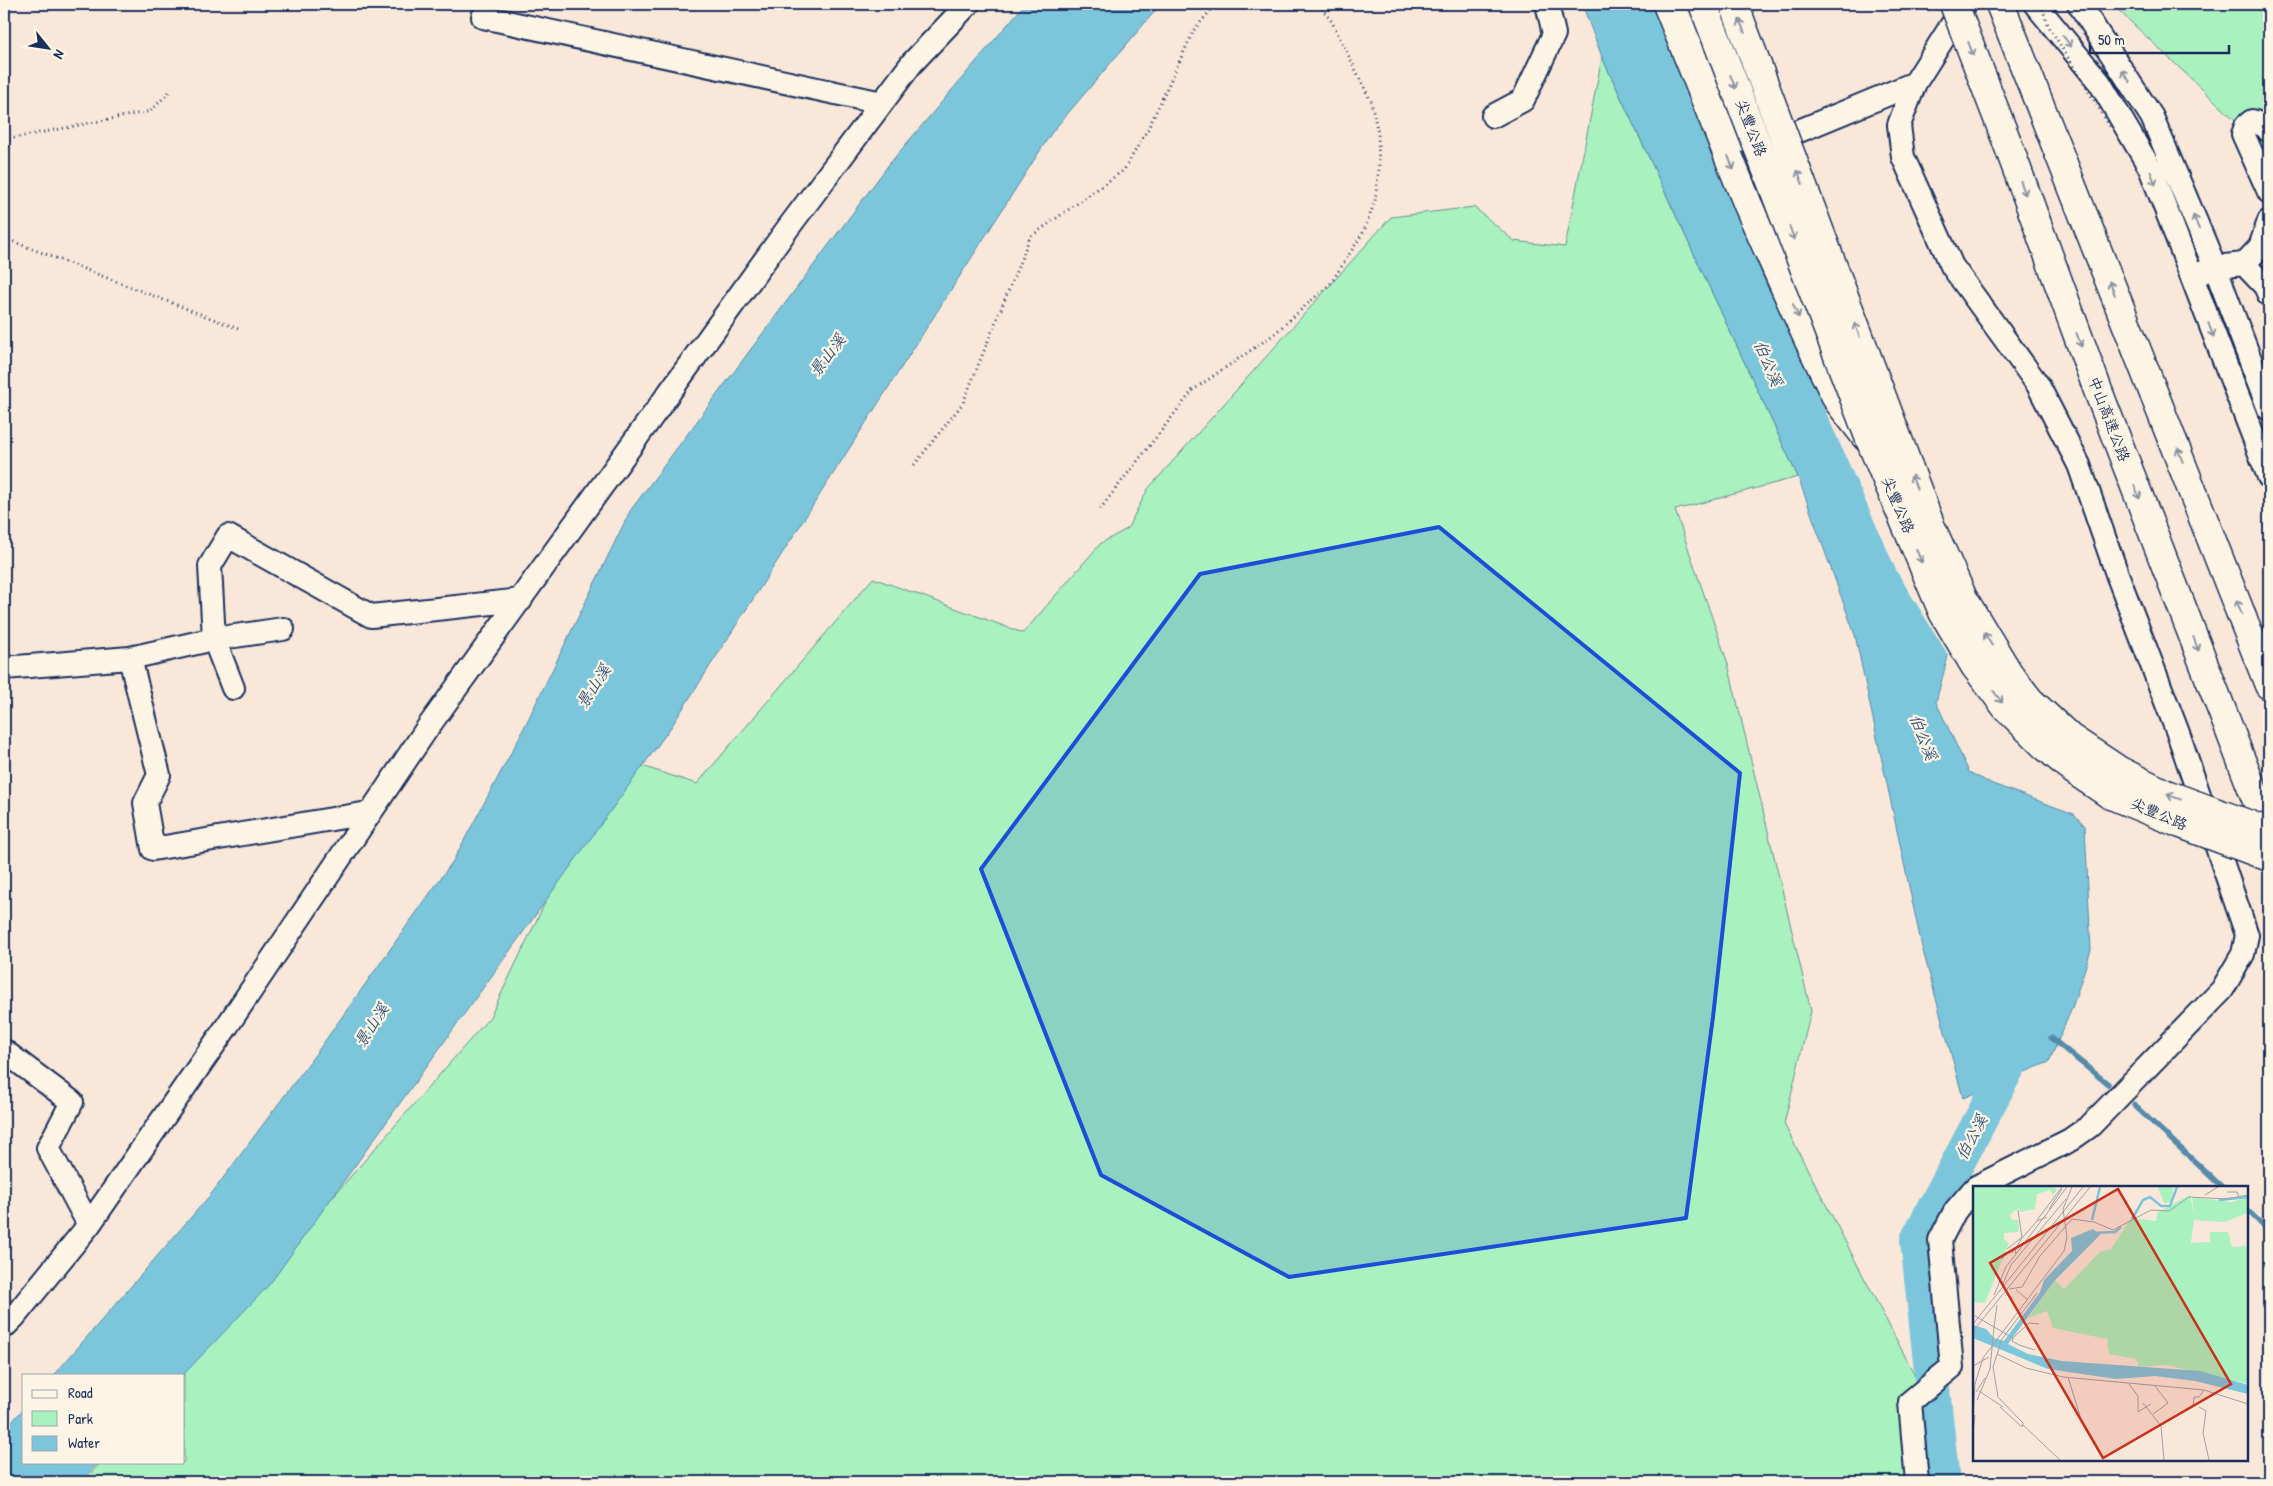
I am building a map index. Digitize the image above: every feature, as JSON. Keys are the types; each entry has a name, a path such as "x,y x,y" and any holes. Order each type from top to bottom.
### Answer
{"main road":[{"path":"1666,4 1748,205 1808,339 1838,401 1873,447"},
{"name":"尖豐公路","path":"1703,4 1873,447 1943,612 1975,666 2006,707 2050,751 2074,771 2110,794 2181,824 2269,857"},
{"name":"尖豐公路","path":"1734,4 1931,527 1963,598 2010,674 2030,701 2070,738 2118,770 2166,794 2269,832"},
{"name":"中山高速公路","path":"1954,4 2007,142 2103,406 2269,832"},
{"path":"2000,4 2269,685"}],"street":[{"path":"4,1327 14,1318 90,1225 225,1029 368,813 788,228 912,63 968,4"},
{"path":"1493,116 1523,100 1554,34 1548,4"},
{"path":"1685,4 1731,126 1745,141 1765,145 1915,83"},
{"path":"1964,4 1915,83 1899,125 1903,157 1952,266 2038,385 2079,465 2117,574 2178,733 2247,935 2244,954 2222,990 2090,1126 2070,1140 1979,1186"},
{"path":"2035,4 2100,83 2150,168 2269,477"},
{"path":"2079,4 2152,117 2215,267 2269,409"},
{"path":"484,17 882,104"},
{"path":"2269,131 2265,126 2252,121 2246,126 2243,134 2269,192"},
{"path":"2191,277 2215,267 2244,264 2260,247 2269,221"},
{"path":"2244,264 2265,286 2269,295"},
{"path":"233,688 214,638 210,566 228,536 371,616 521,600"},
{"path":"4,668 130,658 214,638 283,629"},
{"path":"130,658 159,775 145,803 153,849 368,813"},
{"path":"4,1051 72,1102 48,1148 90,1225"},
{"path":"1916,1482 1910,1402 1952,1367 1940,1240 1955,1211 1973,1190"}],"path":[{"path":"914,465 963,403 1030,237 1124,170 1148,129 1194,30 1216,4"},
{"path":"1100,509 1193,390 1273,335 1331,283 1364,231 1375,201 1380,168 1378,133 1370,101 1332,22 1319,4"},
{"path":"2041,4 2048,25 2111,128"},
{"path":"4,140 151,111 170,91"},
{"path":"4,238 239,328"}],"highlighted area":[{"path":"1439,527 1740,773 1713,1017 1686,1218 1289,1277 1101,1175 981,869 1200,574"}],"green space":[{"path":"2113,4 2269,4 2269,152 2116,8"},
{"path":"1602,57 1798,477 1675,510 1728,664 1811,1011 1784,1124 1954,1450 1932,1482 83,1482 99,1464 185,1464 185,1374 178,1374 490,1017 610,768 642,766 697,784 873,578 1023,633 1101,543 1127,529 1148,489 1391,217 1474,207 1514,241 1565,247"}],"water":[{"name":"景山溪","path":"1025,4 1161,4 1052,132 671,727 269,1285 184,1374 55,1374 212,1193 317,1052 453,861 517,742 630,511 890,163"},
{"path":"1582,4 1659,4 1765,282 1954,633 1936,702 1969,772 1990,783 2074,814 2085,826 2091,950 2072,1008 2049,1062 1963,1098 1922,947 1855,635 1798,477 1602,57"},
{"path":"22,1411 22,1464 97,1464 80,1482 4,1482 4,1429"}],"pier":[{"path":"1797,335 1835,381 1956,633 1950,658 1897,572 1820,399"}],"waterway":[{"path":"2051,1038 2108,1084"},
{"name":"伯公溪","path":"1943,1482 1917,1240 2021,1043"},
{"path":"2134,1105 2221,1186"},
{"path":"2248,1211 2269,1231"}]}
